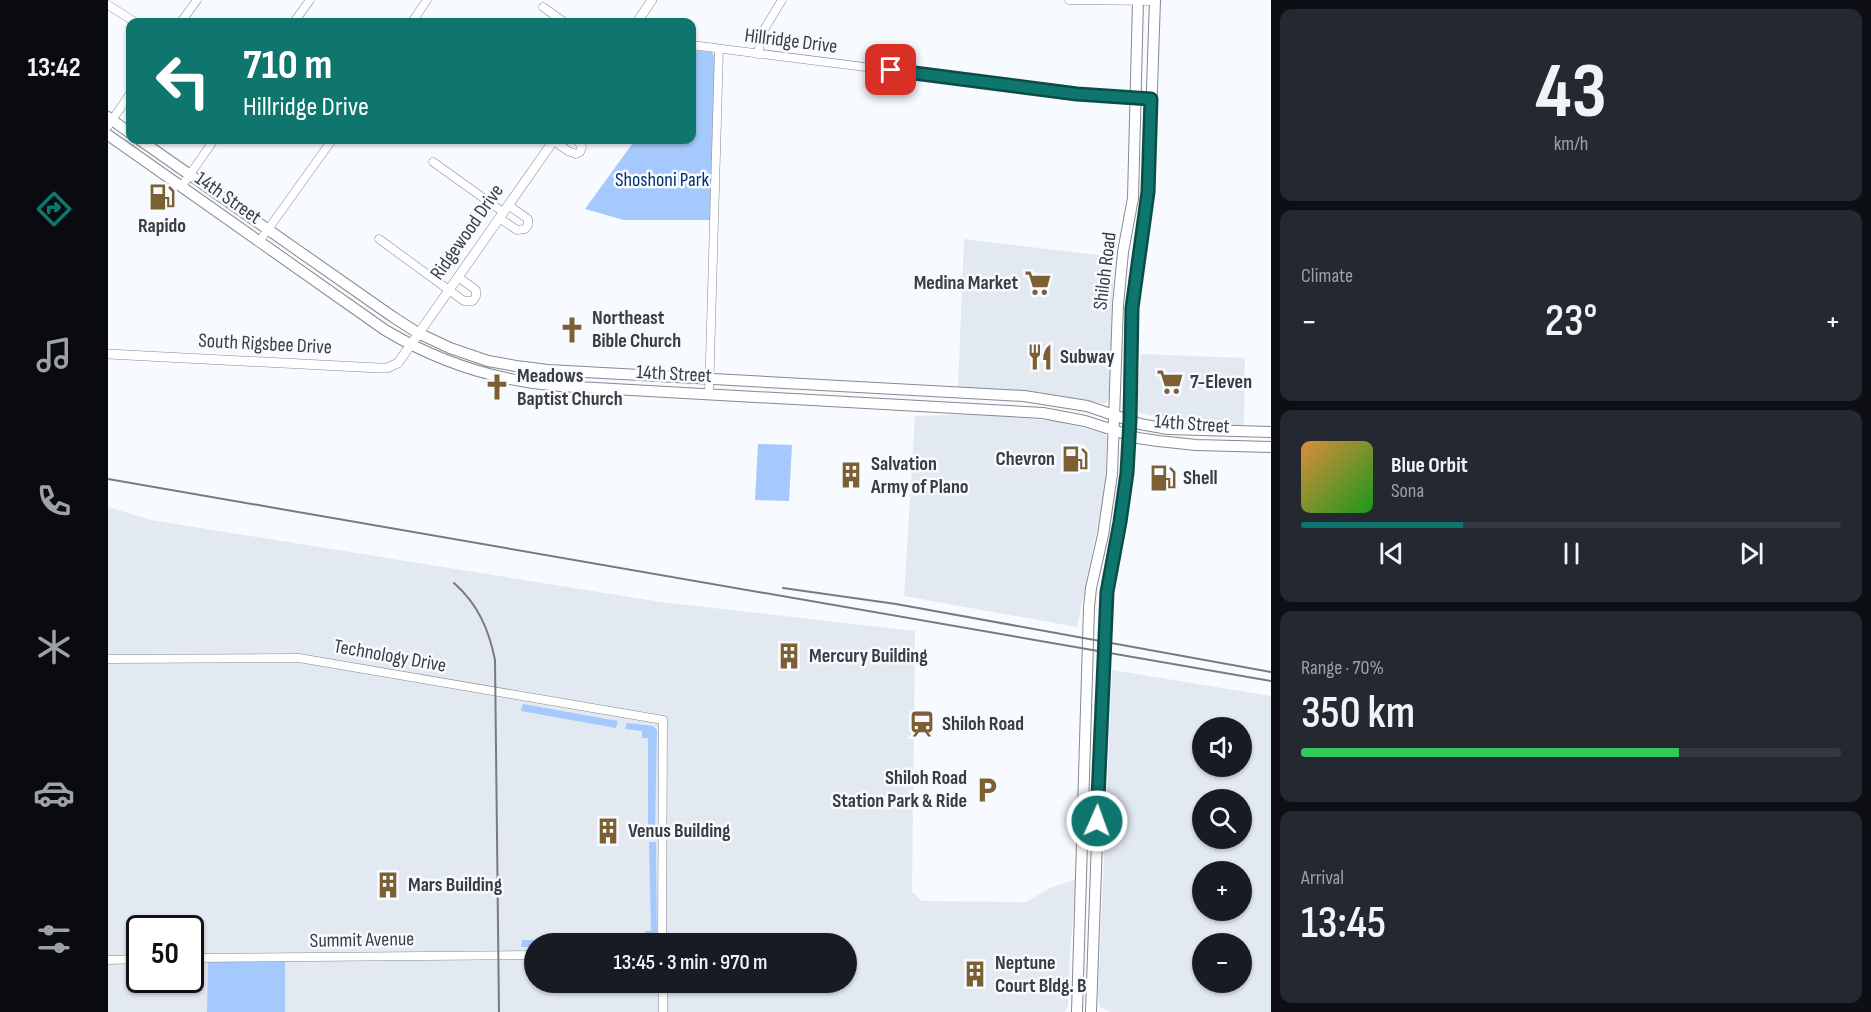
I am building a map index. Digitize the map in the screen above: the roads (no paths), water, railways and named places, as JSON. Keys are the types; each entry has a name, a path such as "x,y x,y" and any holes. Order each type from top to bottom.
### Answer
{"main road":[{"name":"Shiloh Road","path":"1077,1012 1086,679 1091,588 1109,498 1118,305 1123,252 1132,212 1138,1"},
{"name":"Shiloh Road","path":"1091,1012 1104,641 1109,578 1124,501 1130,420 1132,308 1147,198 1155,1"},
{"path":"109,121 126,131"},
{"name":"14th Street","path":"108,135 372,321 410,345 451,363 489,375 530,383 607,389 1043,413 1085,421 1129,435 1176,443 1271,447"},
{"name":"14th Street","path":"146,144 418,333 450,348 492,362 526,368 1053,399 1114,414 1140,424 1168,429 1271,432"},
{"path":"1118,305 1132,308"},
{"path":"489,375 492,362"},
{"path":"607,389 608,373"},
{"path":"849,386 849,402"},
{"path":"965,408 966,393"},
{"path":"1093,575 1109,578"},
{"path":"1079,891 1095,891"}],"street":[{"path":"184,18 197,0"},
{"path":"297,18 310,0"},
{"path":"415,18 428,0"},
{"path":"642,18 652,0"},
{"path":"758,54 762,33 782,0"},
{"path":"1069,0 1155,1"},
{"path":"108,5 129,18"},
{"path":"543,7 558,18"},
{"name":"Hillridge Drive","path":"696,46 1077,94 1151,99"},
{"path":"709,394 719,49"},
{"path":"109,121 126,99"},
{"path":"182,187 211,144"},
{"path":"259,242 329,144"},
{"name":"Ridgewood Drive","path":"410,345 551,144"},
{"path":"559,144 576,154 580,152 582,147 580,144"},
{"path":"434,162 503,212"},
{"path":"379,239 467,302 475,299 476,290 458,277"},
{"name":"South Rigsbee Drive","path":"108,354 387,368 398,363 410,345"},
{"name":"Technology Drive","path":"108,658 299,658 663,720 662,933"},
{"name":"Summit Avenue","path":"204,958 524,955"},
{"path":"108,960 126,959"},
{"path":"663,993 663,1012"}],"railway":[{"path":"108,479 1271,681"},
{"path":"454,583 470,600 481,618 495,660 499,1012"},
{"path":"783,588 896,604 1271,672"}],"place":[{"name":"Rapido","path":"162,197"},
{"name":"Medina Market","path":"1038,283"},
{"name":"Northeast Bible Church","path":"572,330"},
{"name":"Subway","path":"1040,357"},
{"name":"7-Eleven","path":"1170,382"},
{"name":"Meadows Baptist Church","path":"497,387"},
{"name":"Chevron","path":"1075,459"},
{"name":"Salvation Army of Plano","path":"851,475"},
{"name":"Shell","path":"1163,478"},
{"name":"Mercury Building","path":"789,656"},
{"name":"Shiloh Road","path":"922,724"},
{"name":"Shiloh Road Station Park & Ride","path":"987,790"},
{"name":"Venus Building","path":"608,831"},
{"name":"Mars Building","path":"388,885"},
{"name":"Neptune Court Bldg. B","path":"975,974"}],"park label":[{"name":"Shoshoni Park","path":"662,180"}]}
